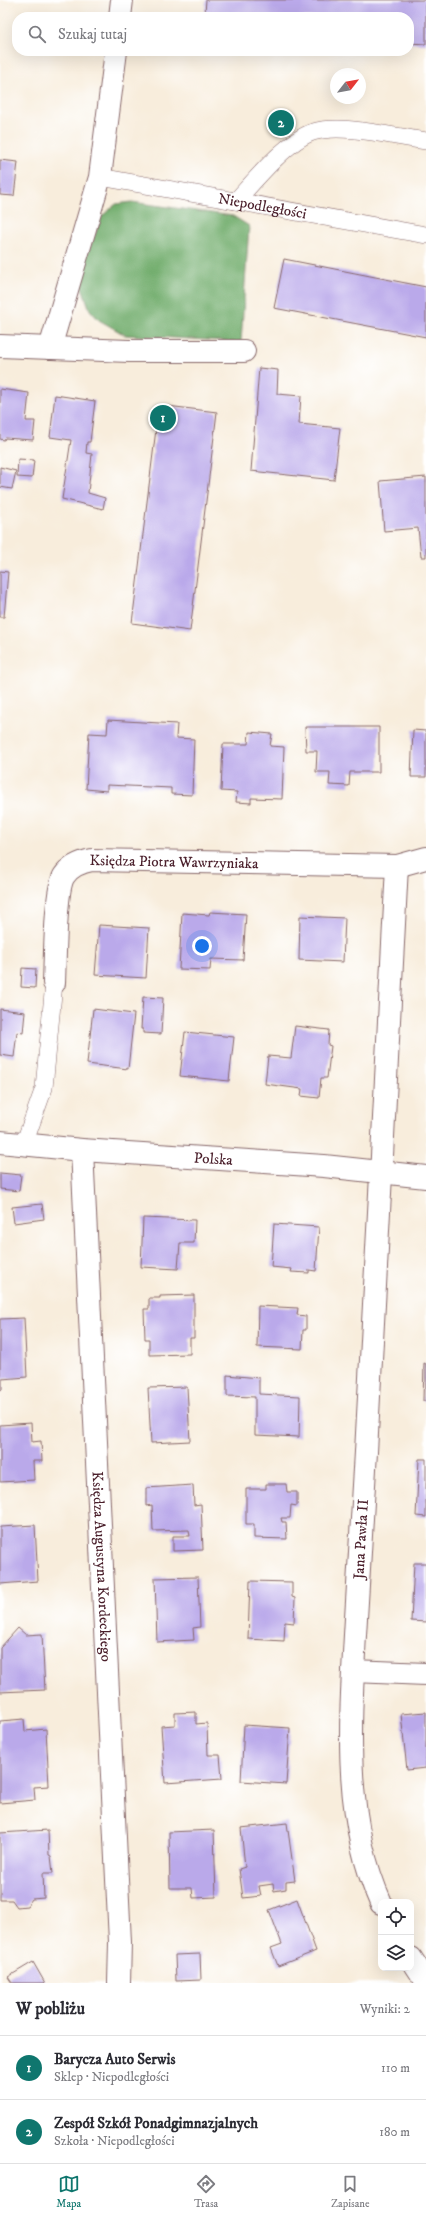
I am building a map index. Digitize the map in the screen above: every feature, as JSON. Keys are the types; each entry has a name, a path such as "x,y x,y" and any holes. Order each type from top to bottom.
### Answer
{"street":[{"path":"121,12 122,0"},
{"path":"50,348 100,177 115,56"},
{"path":"0,346 129,351 244,351"},
{"name":"Księdza Piotra Wawrzyniaka","path":"54,983 59,889 63,878 68,871 84,862 92,860 397,866 426,858"},
{"path":"383,1172 397,866"},
{"name":"Polska","path":"0,1142 82,1150 316,1166 383,1172 426,1178"},
{"name":"Księdza Augustyna Kordeckiego","path":"82,1150 120,1942 119,1983"},
{"name":"Jana Pawła II","path":"379,1899 367,1869 360,1840 350,1763 383,1172"},
{"path":"354,1671 426,1674"},
{"path":"414,1963 426,1981"}],"lane":[{"path":"236,201 271,163 298,140 313,132 336,128 426,142"},
{"name":"Niepodległości","path":"100,177 426,235"},
{"path":"24,1144 44,1088 54,983"}],"green space":[{"path":"132,202 233,216 249,226 241,342 125,335 99,320 90,310 80,282 83,265 102,216 116,204"}],"building":[{"path":"206,0 426,0 426,44 414,43 414,12 205,12"},
{"path":"0,160 18,162 14,196 0,195"},
{"path":"284,259 426,287 426,337 274,308"},
{"path":"259,368 278,370 277,394 301,396 299,424 340,428 334,480 251,471"},
{"path":"0,389 29,393 26,421 35,421 33,440 0,439"},
{"path":"55,395 95,401 90,442 87,442 86,453 92,454 88,493 105,498 103,509 62,499 71,440 50,437"},
{"path":"159,405 217,412 190,631 132,623"},
{"path":"18,459 34,460 32,478 17,477"},
{"path":"0,467 16,471 12,489 0,487"},
{"path":"426,477 426,557 421,557 418,528 384,531 380,481"},
{"path":"0,571 8,572 4,617 0,617"},
{"path":"108,720 177,724 176,738 194,739 192,795 171,794 171,788 107,785 107,791 86,789 89,733 107,734"},
{"path":"305,727 379,727 379,772 350,772 349,786 329,785 330,772 316,772 317,751 306,751"},
{"path":"413,730 426,731 426,777 411,777"},
{"path":"249,732 272,734 270,746 284,747 282,799 251,798 251,803 236,802 237,792 221,791 223,744 248,744"},
{"path":"210,912 246,914 243,960 211,959 210,970 179,969 182,913 209,915"},
{"path":"300,916 345,918 343,962 299,960"},
{"path":"99,925 149,928 146,978 95,975"},
{"path":"22,968 36,969 35,988 21,987"},
{"path":"143,997 163,998 161,1034 143,1033 143,1029 141,1029"},
{"path":"0,1009 25,1012 23,1033 17,1032 14,1057 0,1055"},
{"path":"93,1009 134,1014 128,1069 87,1064"},
{"path":"295,1026 329,1030 328,1045 331,1046 327,1078 321,1078 319,1098 301,1096 302,1089 265,1084 268,1056 291,1058"},
{"path":"185,1032 234,1037 229,1081 180,1076"},
{"path":"0,1173 21,1175 19,1191 0,1189"},
{"path":"42,1204 44,1219 14,1223 12,1207"},
{"path":"143,1218 195,1220 194,1243 180,1243 178,1269 141,1267"},
{"path":"274,1224 319,1227 316,1271 309,1270 309,1273 291,1272 292,1269 271,1267"},
{"path":"194,1295 194,1338 190,1338 190,1354 149,1355 149,1339 145,1339 144,1309 149,1309 149,1298 160,1298 160,1296"},
{"path":"258,1306 298,1308 297,1315 306,1316 306,1330 303,1330 302,1349 257,1347"},
{"path":"24,1318 27,1377 2,1379 2,1390 0,1390 0,1319"},
{"path":"424,1363 426,1364 426,1401 423,1401"},
{"path":"227,1375 259,1378 259,1394 300,1396 299,1437 255,1435 255,1397 227,1396"},
{"path":"187,1387 190,1441 151,1443 148,1388"},
{"path":"31,1423 32,1442 41,1441 42,1461 33,1461 34,1480 0,1482 0,1425"},
{"path":"419,1459 426,1459 426,1517 416,1516"},
{"path":"266,1484 286,1484 287,1492 297,1492 297,1506 291,1505 290,1518 281,1518 282,1522 286,1522 287,1539 254,1538 254,1524 246,1524 246,1489 266,1489"},
{"path":"193,1485 194,1505 201,1504 203,1550 173,1551 173,1536 190,1536 189,1530 153,1531 152,1505 146,1506 146,1488"},
{"path":"35,1525 38,1581 0,1584 0,1527"},
{"path":"414,1563 426,1563 426,1622 411,1621"},
{"path":"198,1577 200,1627 193,1628 194,1640 157,1642 155,1578"},
{"path":"250,1581 292,1582 292,1597 295,1598 294,1623 285,1622 284,1641 248,1639"},
{"path":"18,1628 26,1635 42,1634 45,1690 0,1692 0,1648"},
{"path":"196,1712 196,1724 207,1723 208,1755 220,1755 222,1779 165,1783 161,1726 175,1725 175,1713"},
{"path":"426,1712 426,1768 407,1770 401,1714"},
{"path":"24,1719 25,1731 46,1729 49,1786 34,1787 35,1800 0,1803 0,1721"},
{"path":"244,1725 290,1728 286,1784 241,1781"},
{"path":"287,1823 295,1881 286,1882 286,1889 274,1891 273,1884 259,1886 261,1896 243,1898 239,1869 245,1867 241,1828"},
{"path":"48,1830 49,1855 51,1856 53,1873 43,1873 44,1898 32,1899 27,1906 17,1907 12,1900 0,1900 0,1833"},
{"path":"214,1830 216,1897 193,1898 192,1888 170,1888 169,1832"},
{"path":"297,1899 316,1951 278,1966 271,1948 282,1944 269,1910"},
{"path":"200,1954 201,1980 176,1981 175,1955"},
{"path":"33,1962 45,1983 12,1983 8,1977"}],"place":[{"name":"Zespół Szkół Ponadgimnazjalnych","path":"281,123"},
{"name":"Barycza Auto Serwis","path":"163,418"}]}
